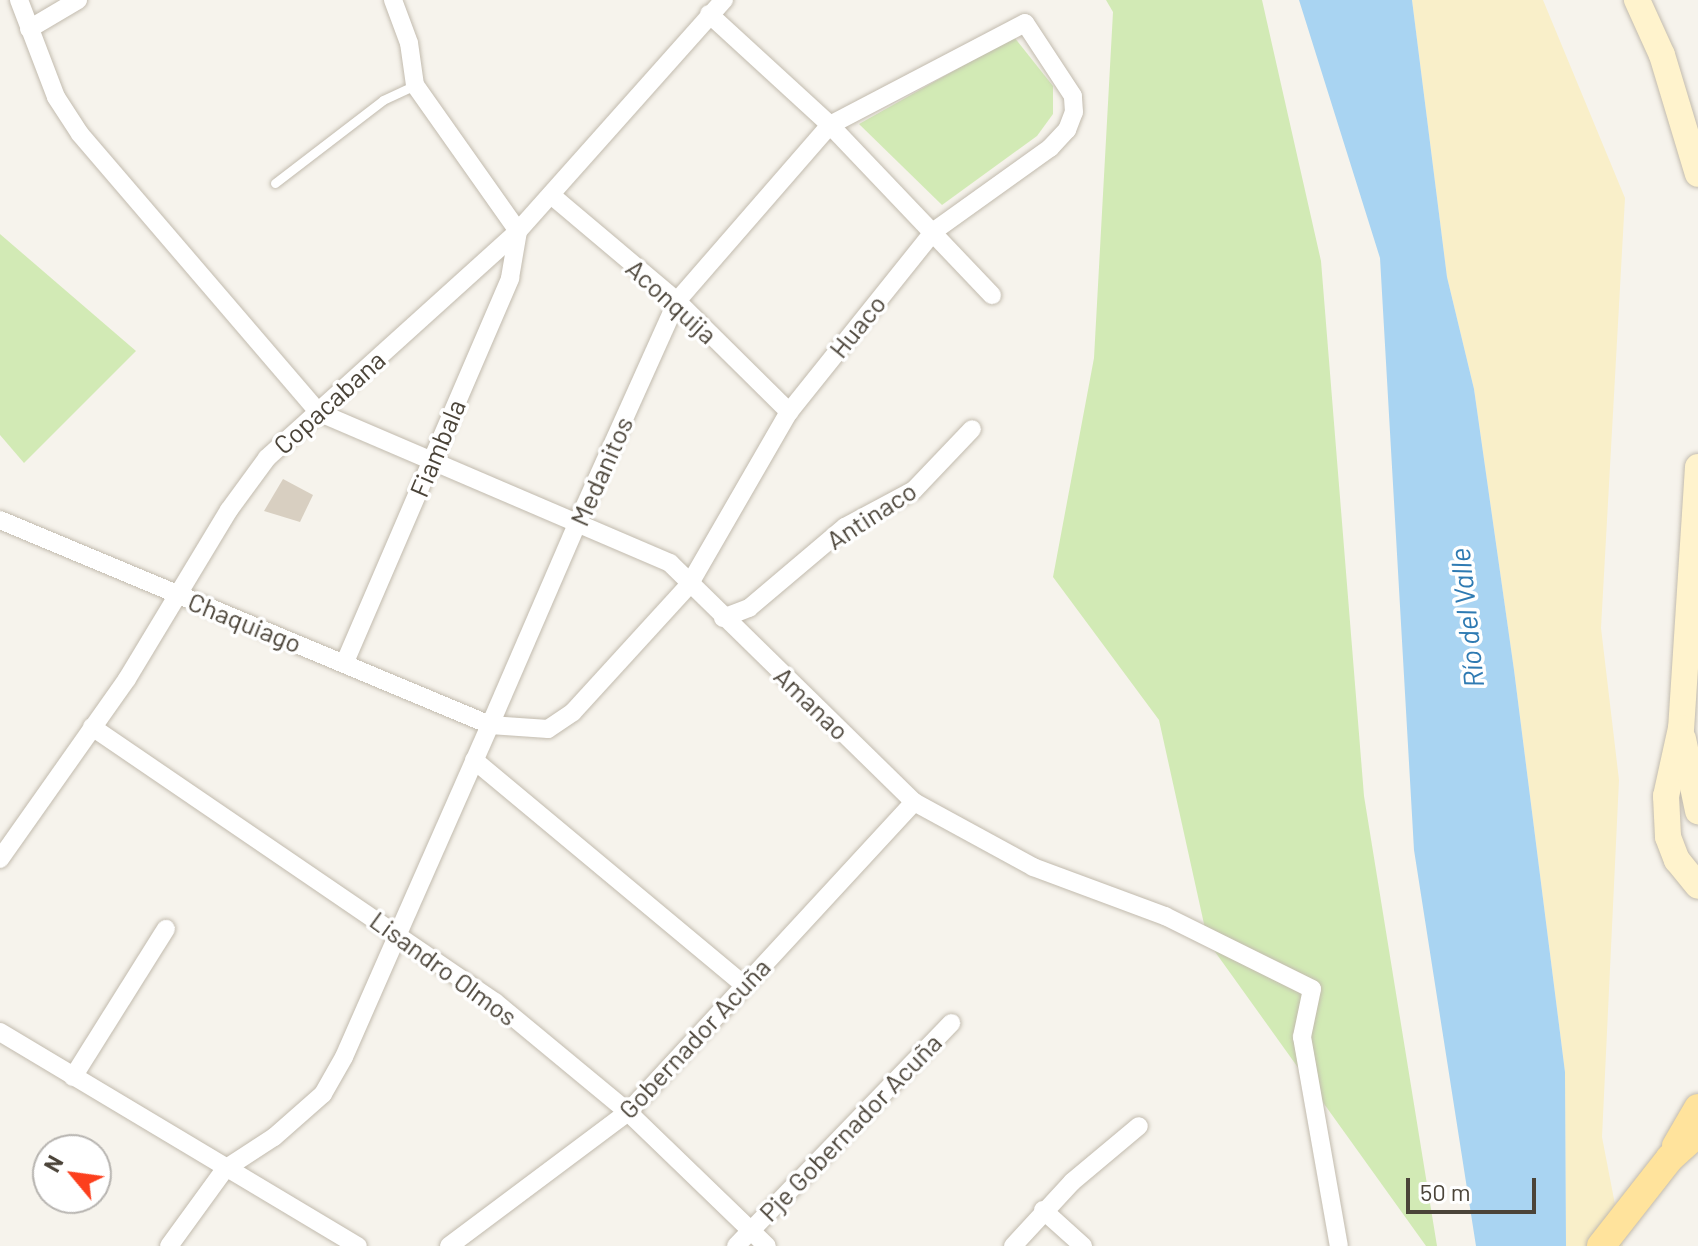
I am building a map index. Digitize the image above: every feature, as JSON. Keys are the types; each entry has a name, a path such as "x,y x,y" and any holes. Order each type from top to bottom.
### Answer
{"main road":[{"path":"1637,0 1662,55 1698,174"},
{"path":"1698,467 1681,728 1666,796 1668,837 1677,860 1698,886"},
{"path":"1681,728 1698,811"},
{"path":"1601,1246 1662,1168 1698,1108"},
{"path":"1662,1168 1698,1133"}],"street":[{"path":"19,0 56,97 80,134 318,412"},
{"path":"29,29 78,0"},
{"name":"Copacabana","path":"0,859 92,727 267,458 518,231 724,0"},
{"path":"394,1 409,43 415,85 518,231"},
{"path":"709,14 830,125 992,295"},
{"name":"Medanitos","path":"169,1246 225,1169 323,1094 344,1057 677,301 830,125 1025,23 1065,79 1074,112"},
{"name":"Huaco","path":"689,585 789,412 934,231 1050,148 1067,130 1074,112"},
{"name":"Aconquija","path":"551,195 677,301 789,412"},
{"name":"Fiambala","path":"345,662 510,278 518,231"},
{"name":"Amanao","path":"318,412 670,563 689,585 914,802 1033,867 1165,916 1312,989 1302,1037 1339,1246"},
{"name":"Antinaco","path":"723,618 749,608 845,527 914,490 972,429"},
{"name":"Chaquiago","path":"0,520 490,725"},
{"path":"490,725 548,729 573,712 689,585"},
{"name":"Lisandro Olmos","path":"92,727 495,1002 628,1112 767,1246"},
{"path":"474,760 744,985"},
{"name":"Gobernador Acuña","path":"449,1246 628,1112 914,802"},
{"path":"73,1077 166,929"},
{"name":"Pje Gobernador Acuña","path":"736,1246 951,1023"},
{"path":"0,1032 358,1246"},
{"path":"1013,1246 1043,1210 1139,1126"},
{"path":"1043,1210 1083,1246"}],"lane":[{"path":"275,183 383,100 415,85"}],"green space":[{"path":"1106,0 1262,0 1321,261 1364,796 1437,1246 1426,1246 1208,942 1159,720 1053,577 1094,358 1113,12"},
{"path":"1014,37 1053,86 1053,114 1037,136 942,205 859,124"},
{"path":"0,234 136,351 24,463 0,435"}],"sand":[{"path":"1412,0 1543,0 1625,198 1601,628 1619,780 1602,1137 1623,1246 1566,1246 1565,1072 1514,670 1474,389 1447,277"}],"water":[{"name":"Río del Valle","path":"1299,0 1412,0 1447,277 1474,389 1514,670 1565,1072 1566,1246 1476,1246 1414,850 1380,258"}],"building":[{"path":"283,479 313,495 300,522 264,511"}]}
